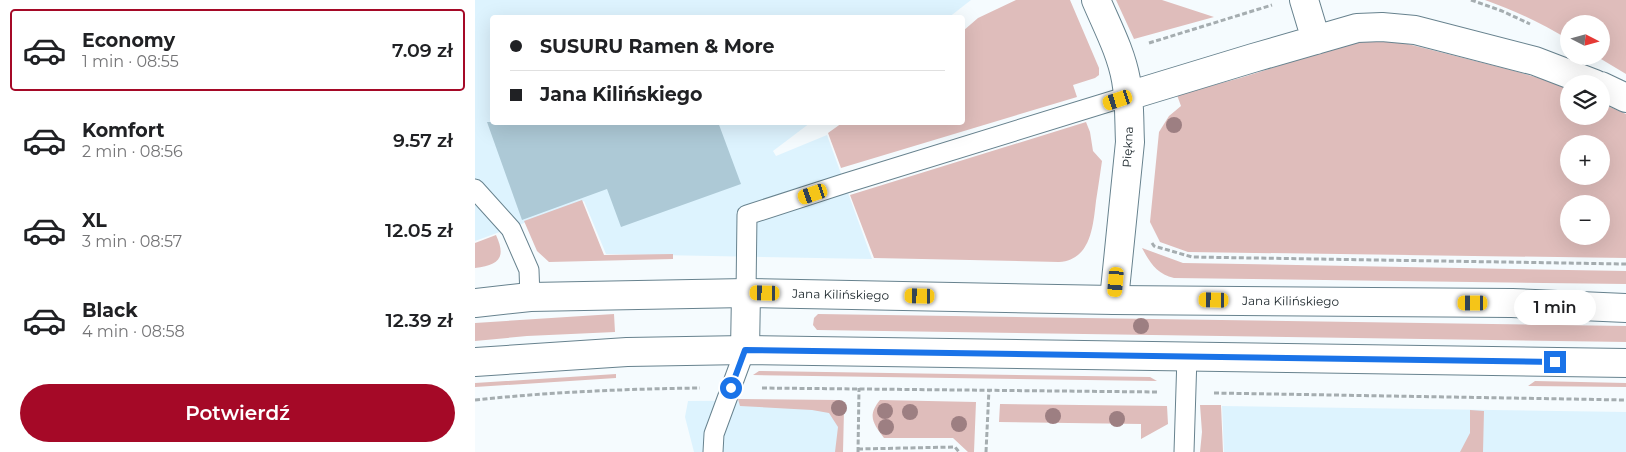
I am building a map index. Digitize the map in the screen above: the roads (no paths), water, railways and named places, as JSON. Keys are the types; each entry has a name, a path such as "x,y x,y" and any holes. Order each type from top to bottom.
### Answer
{"street":[{"name":"Piękna","path":"1096,0 1119,54 1126,79 1128,96 1130,142 1114,300"},
{"path":"1304,0 1317,40"},
{"path":"1128,96 1357,28 1383,27 1415,30 1535,61 1572,75"},
{"path":"1610,90 1626,98"},
{"path":"745,350 746,293"},
{"name":"Jana Kilińskiego","path":"475,303 530,298 746,293 1114,300 1512,303 1626,308"},
{"path":"475,362 627,352 745,350 1626,363"}],"lane":[{"path":"746,293 747,215 1128,96"},
{"path":"475,189 511,229 529,270 530,298"},
{"path":"713,452 714,434 745,350"},
{"path":"1184,452 1187,356"}]}
